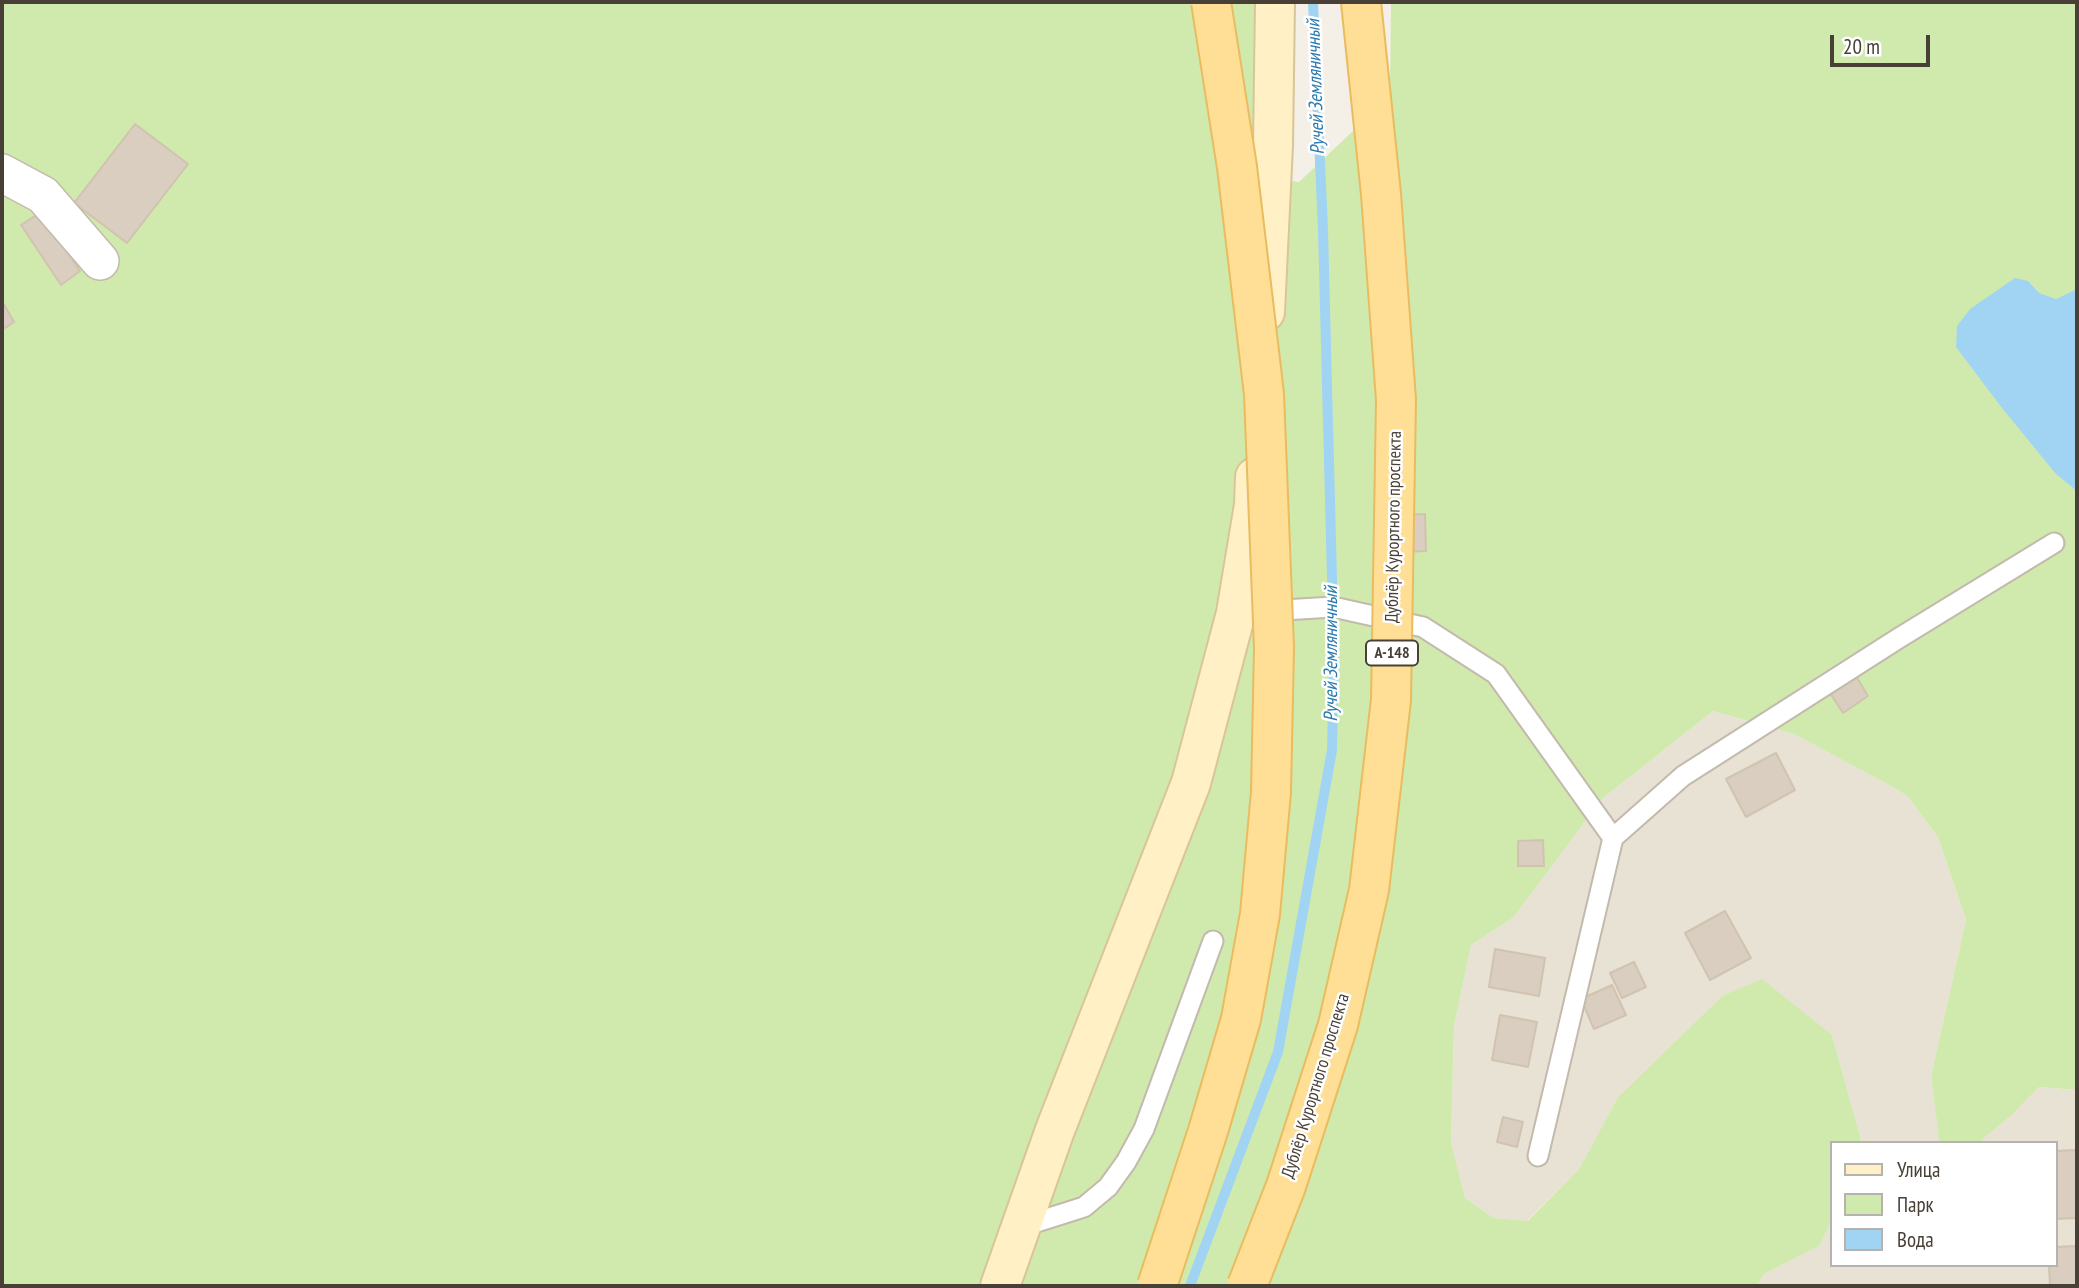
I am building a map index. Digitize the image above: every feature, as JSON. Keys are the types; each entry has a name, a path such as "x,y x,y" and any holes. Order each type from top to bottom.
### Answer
{"main road":[{"path":"1157,1286 1208,1131 1241,1019 1259,914 1271,792 1274,648 1264,394 1237,167 1211,2"},
{"path":"1000,1286 1060,1117 1191,783 1236,613 1254,505 1273,145 1275,2"},
{"name":"Дублёр Курортного проспекта","path":"1247,1286 1286,1186 1338,1025 1369,890 1391,700 1395,400 1381,194 1361,2"}],"street":[{"path":"2,173 43,195 100,261"}],"lane":[{"path":"1538,1156 1613,838 1683,776 2054,543"},
{"path":"1236,613 1333,607 1423,627 1496,674 1613,838"},
{"path":"1020,1227 1084,1207 1108,1187 1126,1162 1144,1129 1213,941"}],"shaded area":[{"path":"1713,711 1794,734 1908,797 1938,837 1966,920 1931,1076 1941,1141 1861,1141 1832,1035 1722,996 1618,1097 1579,1169 1527,1221 1494,1218 1465,1198 1451,1142 1454,1026 1471,945 1514,917 1602,799"},
{"path":"2039,1087 2077,1090 2077,1286 1757,1286 1764,1274 1819,1246 1830,1224 1830,1267 2058,1267 2058,1141 1980,1141 2013,1114"}],"green space":[{"path":"2,2 1272,2 1269,178 1299,182 1390,96 1391,2 2077,2 2077,1090 2039,1087 2013,1114 1980,1141 1939,1140 1931,1076 1966,920 1938,837 1908,797 1898,790 1794,734 1713,711 1602,799 1514,917 1471,945 1454,1026 1451,1142 1465,1198 1494,1218 1528,1221 1579,1169 1618,1097 1722,996 1762,979 1832,1035 1861,1141 1830,1141 1830,1224 1819,1246 1764,1274 1757,1286 2,1286"}],"water":[{"path":"2015,278 2028,281 2039,293 2056,299 2077,289 2077,491 2056,474 1956,347 1957,326 1970,309"}],"building":[{"path":"135,124 188,164 127,243 74,203"},
{"path":"41,212 80,271 61,285 21,225"},
{"path":"2,301 14,322 2,330"},
{"path":"1425,514 1426,551 1378,553 1377,516"},
{"path":"1856,676 1868,696 1843,713 1830,693"},
{"path":"1776,753 1795,790 1746,817 1726,779"},
{"path":"1543,840 1544,866 1518,866 1518,841"},
{"path":"1725,911 1751,958 1710,980 1685,933"},
{"path":"1495,949 1545,958 1539,996 1489,987"},
{"path":"1634,962 1646,987 1622,998 1610,973"},
{"path":"1612,985 1626,1015 1594,1029 1581,999"},
{"path":"1500,1015 1537,1022 1528,1067 1492,1060"},
{"path":"1503,1117 1523,1122 1517,1147 1497,1142"},
{"path":"2077,1150 2077,1218 2058,1219 2058,1151"},
{"path":"2077,1246 2077,1286 2050,1286 2049,1267 2058,1267 2058,1247"}],"waterway":[{"name":"Ручей Земляничный","path":"1190,1286 1278,1052 1332,750 1334,656 1323,230 1313,2"}]}
